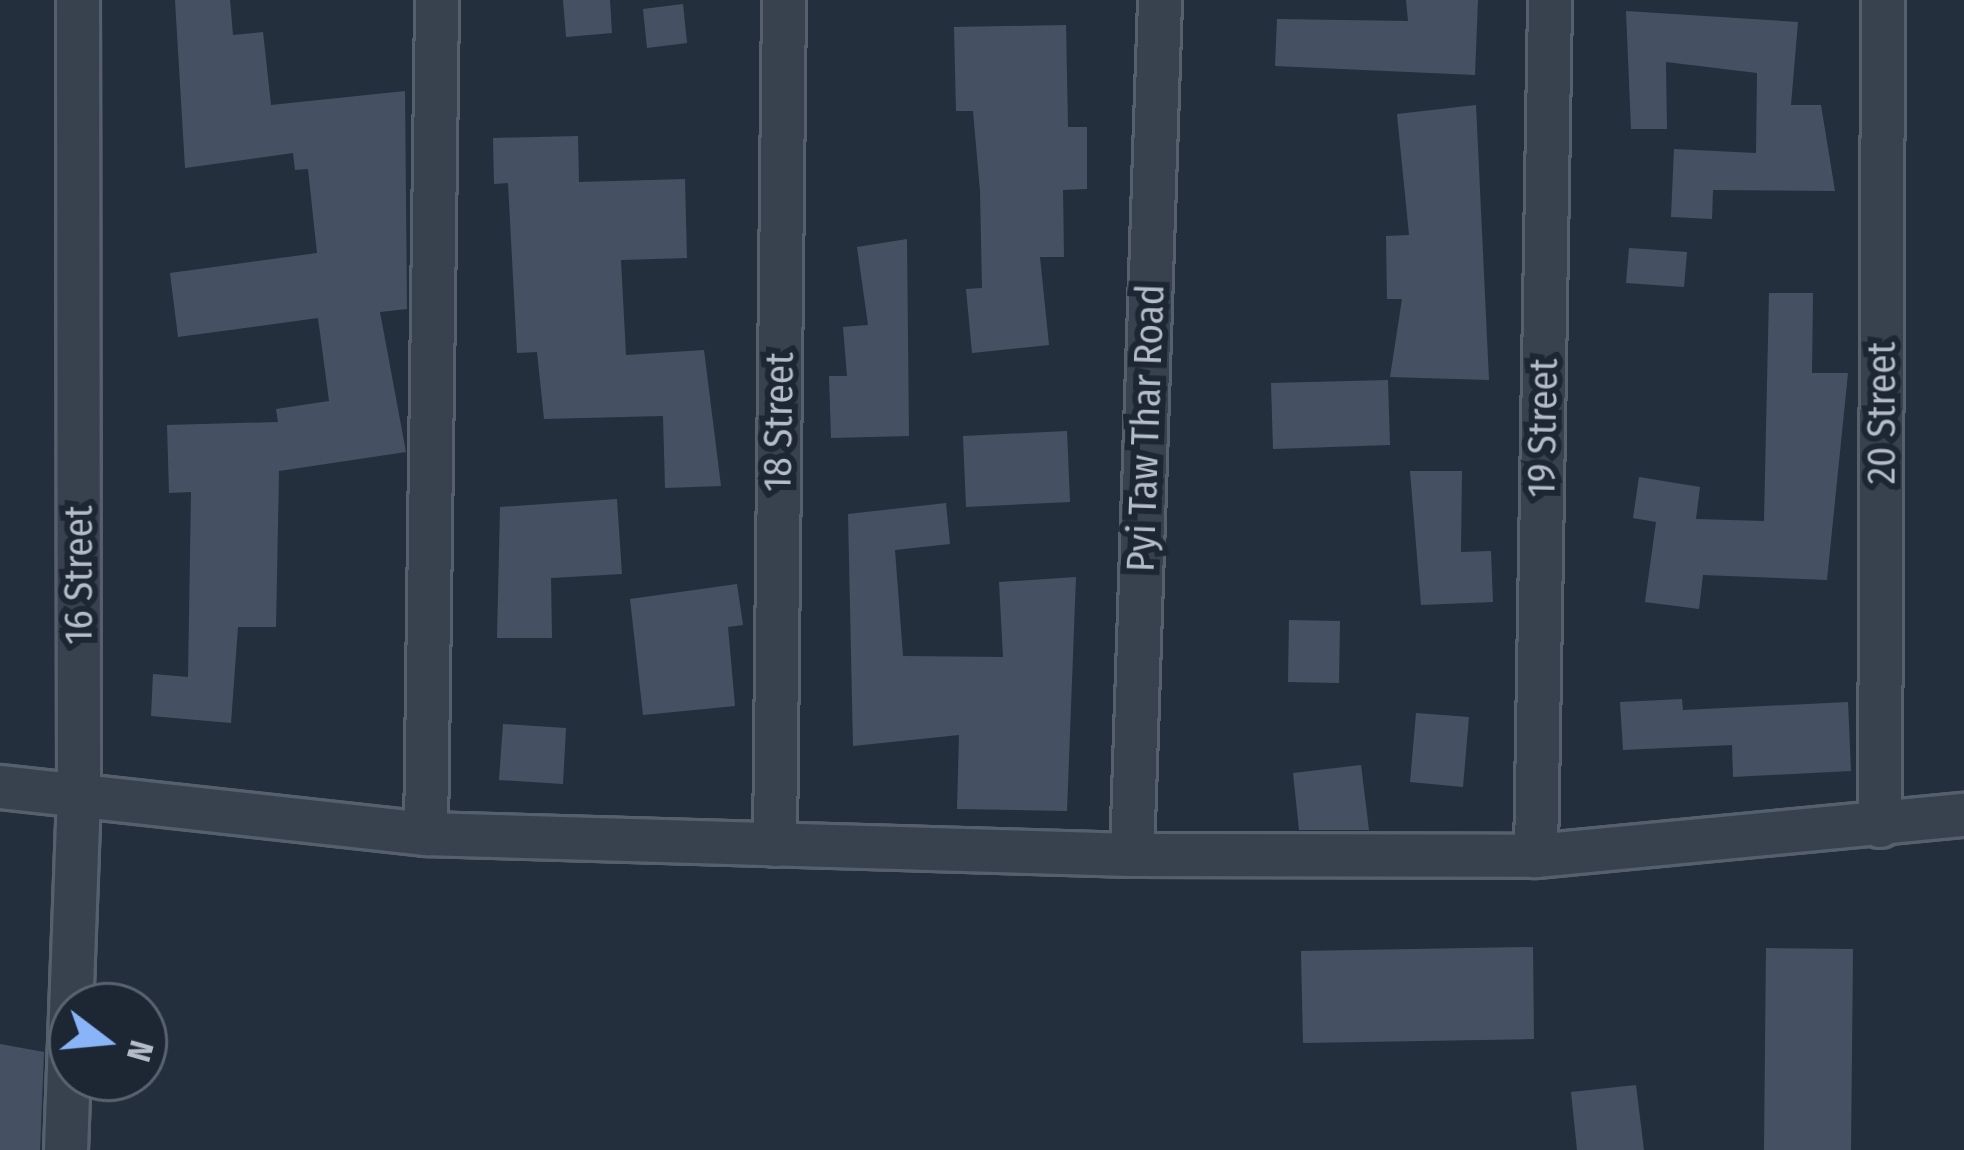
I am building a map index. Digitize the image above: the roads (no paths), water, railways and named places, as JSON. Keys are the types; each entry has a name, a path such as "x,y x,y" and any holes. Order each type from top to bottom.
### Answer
{"street":[{"name":"16 Street","path":"66,1150 79,796 78,0"},
{"path":"426,834 437,0"},
{"name":"18 Street","path":"775,844 784,0"},
{"name":"Pyi Taw Thar Road","path":"1132,856 1160,0"},
{"name":"19 Street","path":"1536,856 1550,0"},
{"name":"20 Street","path":"1880,826 1883,0"},
{"path":"0,788 426,834 1132,856 1536,856 1964,815"}]}
